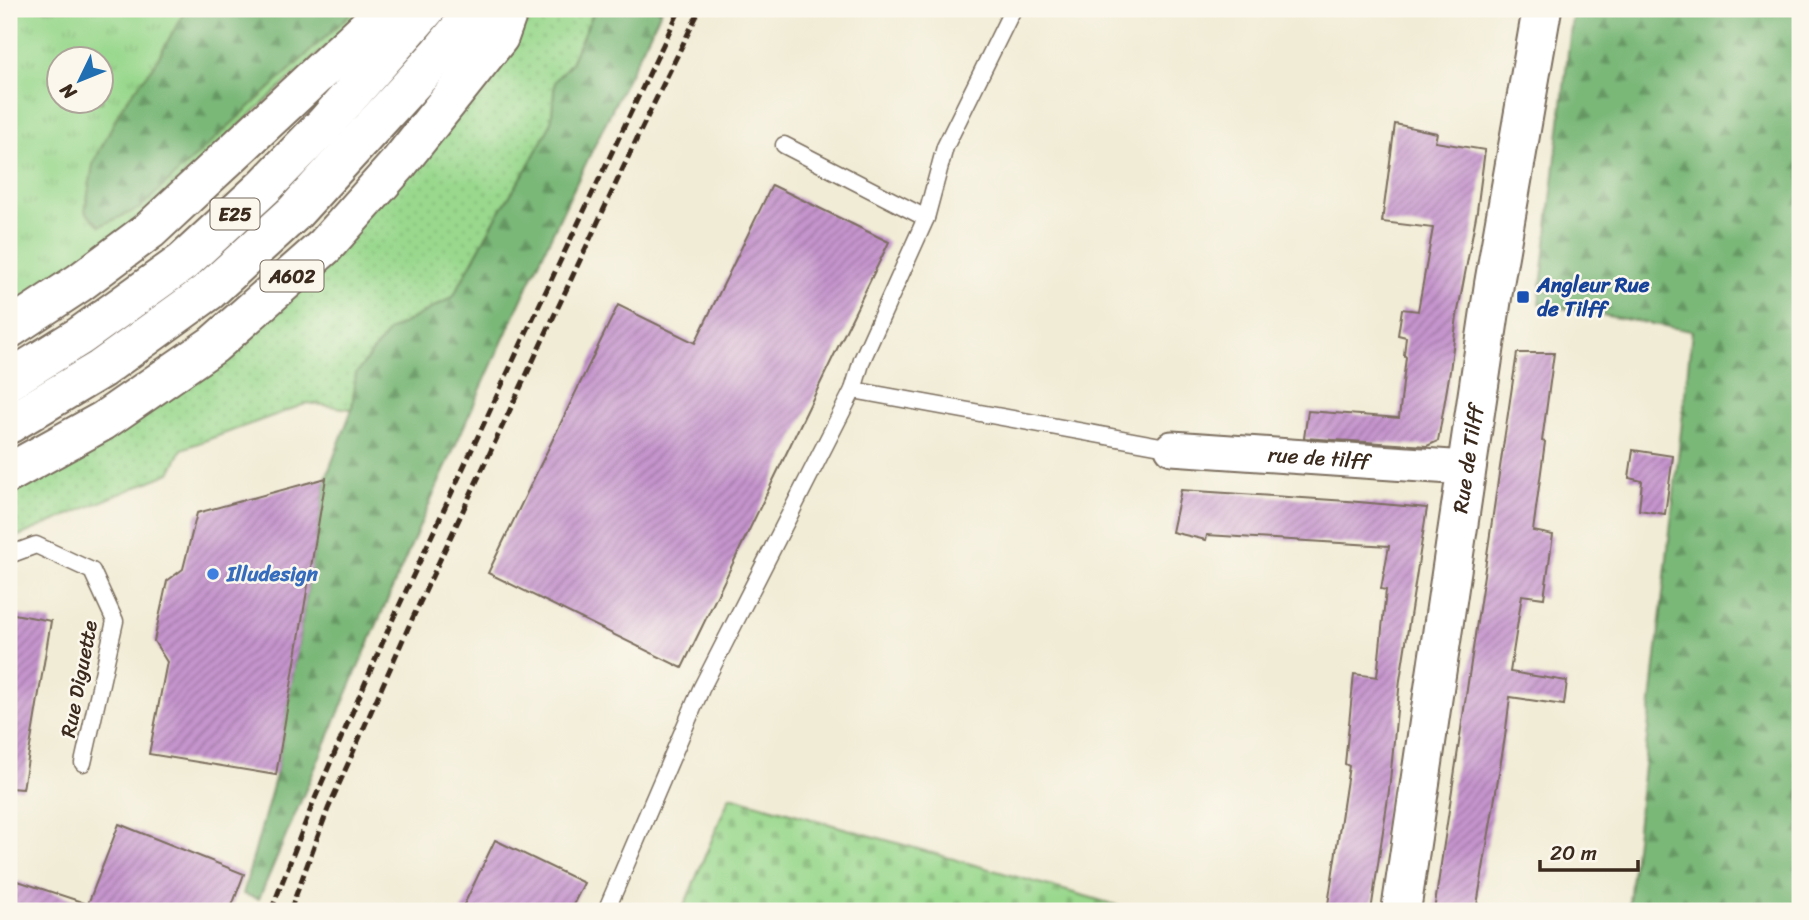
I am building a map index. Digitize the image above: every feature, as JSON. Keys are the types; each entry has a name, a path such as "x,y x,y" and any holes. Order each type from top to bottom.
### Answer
{"main road":[{"path":"9,329 79,283 150,230 387,9"},
{"name":"E25","path":"9,380 80,336 183,262 264,187 324,125 426,9"},
{"name":"E25","path":"9,424 101,369 209,290 294,212 439,54 476,9"},
{"name":"A602","path":"9,473 103,421 213,345 325,246 399,163 499,37 509,9"},
{"name":"Rue de Tilff","path":"1401,911 1493,284 1542,9"}],"street":[{"name":"rue de tilff","path":"1172,448 1466,468"}],"lane":[{"path":"606,911 701,689 853,390 862,360 926,218 945,147 1013,9"},
{"path":"784,145 926,218"},
{"path":"853,390 1172,448"},
{"name":"Rue Diguette","path":"9,555 36,545 92,571 115,621 83,763"}],"green space":[{"path":"9,9 186,9 153,67 122,106 93,164 85,211 100,226 139,209 356,9 367,9 111,242 9,309"},
{"path":"186,9 356,9 139,209 100,226 85,211 93,164 122,106 153,67"},
{"path":"523,9 595,9 571,63 555,81 552,124 453,297 389,331 356,374 352,409 308,403 182,449 170,473 9,540 9,482 242,328"},
{"path":"595,9 662,9 500,347 259,899 243,894 276,775 326,478 352,409 356,374 389,331 453,297 551,124 555,81 571,63"},
{"path":"1573,9 1800,9 1800,911 1628,911 1692,331 1539,304"},
{"path":"730,796 1092,898 1129,911 682,911"}],"building":[{"path":"1395,124 1437,133 1435,142 1485,150 1438,441 1427,446 1304,438 1308,411 1399,418 1406,357 1406,337 1398,335 1402,309 1418,311 1433,228 1382,222"},
{"path":"772,185 889,242 682,668 488,573 618,305 695,343"},
{"path":"1517,353 1554,353 1533,531 1553,535 1544,598 1522,595 1510,672 1567,681 1564,705 1510,697 1476,911 1434,911"},
{"path":"1633,450 1673,456 1665,514 1639,510 1642,481 1629,478"},
{"path":"326,478 276,775 149,754 167,662 154,641 167,581 183,569 197,513"},
{"path":"1181,490 1427,508 1400,680 1389,791 1371,911 1327,911 1349,766 1345,764 1354,674 1377,677 1386,590 1381,589 1389,546 1207,535 1206,540 1172,532"},
{"path":"9,613 51,621 23,789 9,788"},
{"path":"119,824 244,874 230,911 10,911 18,881 88,904"},
{"path":"495,840 584,883 570,911 461,911"}],"railway":[{"path":"271,911 313,803 392,621 680,9"},
{"path":"290,911 328,809 408,628 700,9"}],"place":[{"name":"Angleur Rue de Tilff","path":"1523,297"},
{"name":"Illudesign","path":"213,574"}]}
